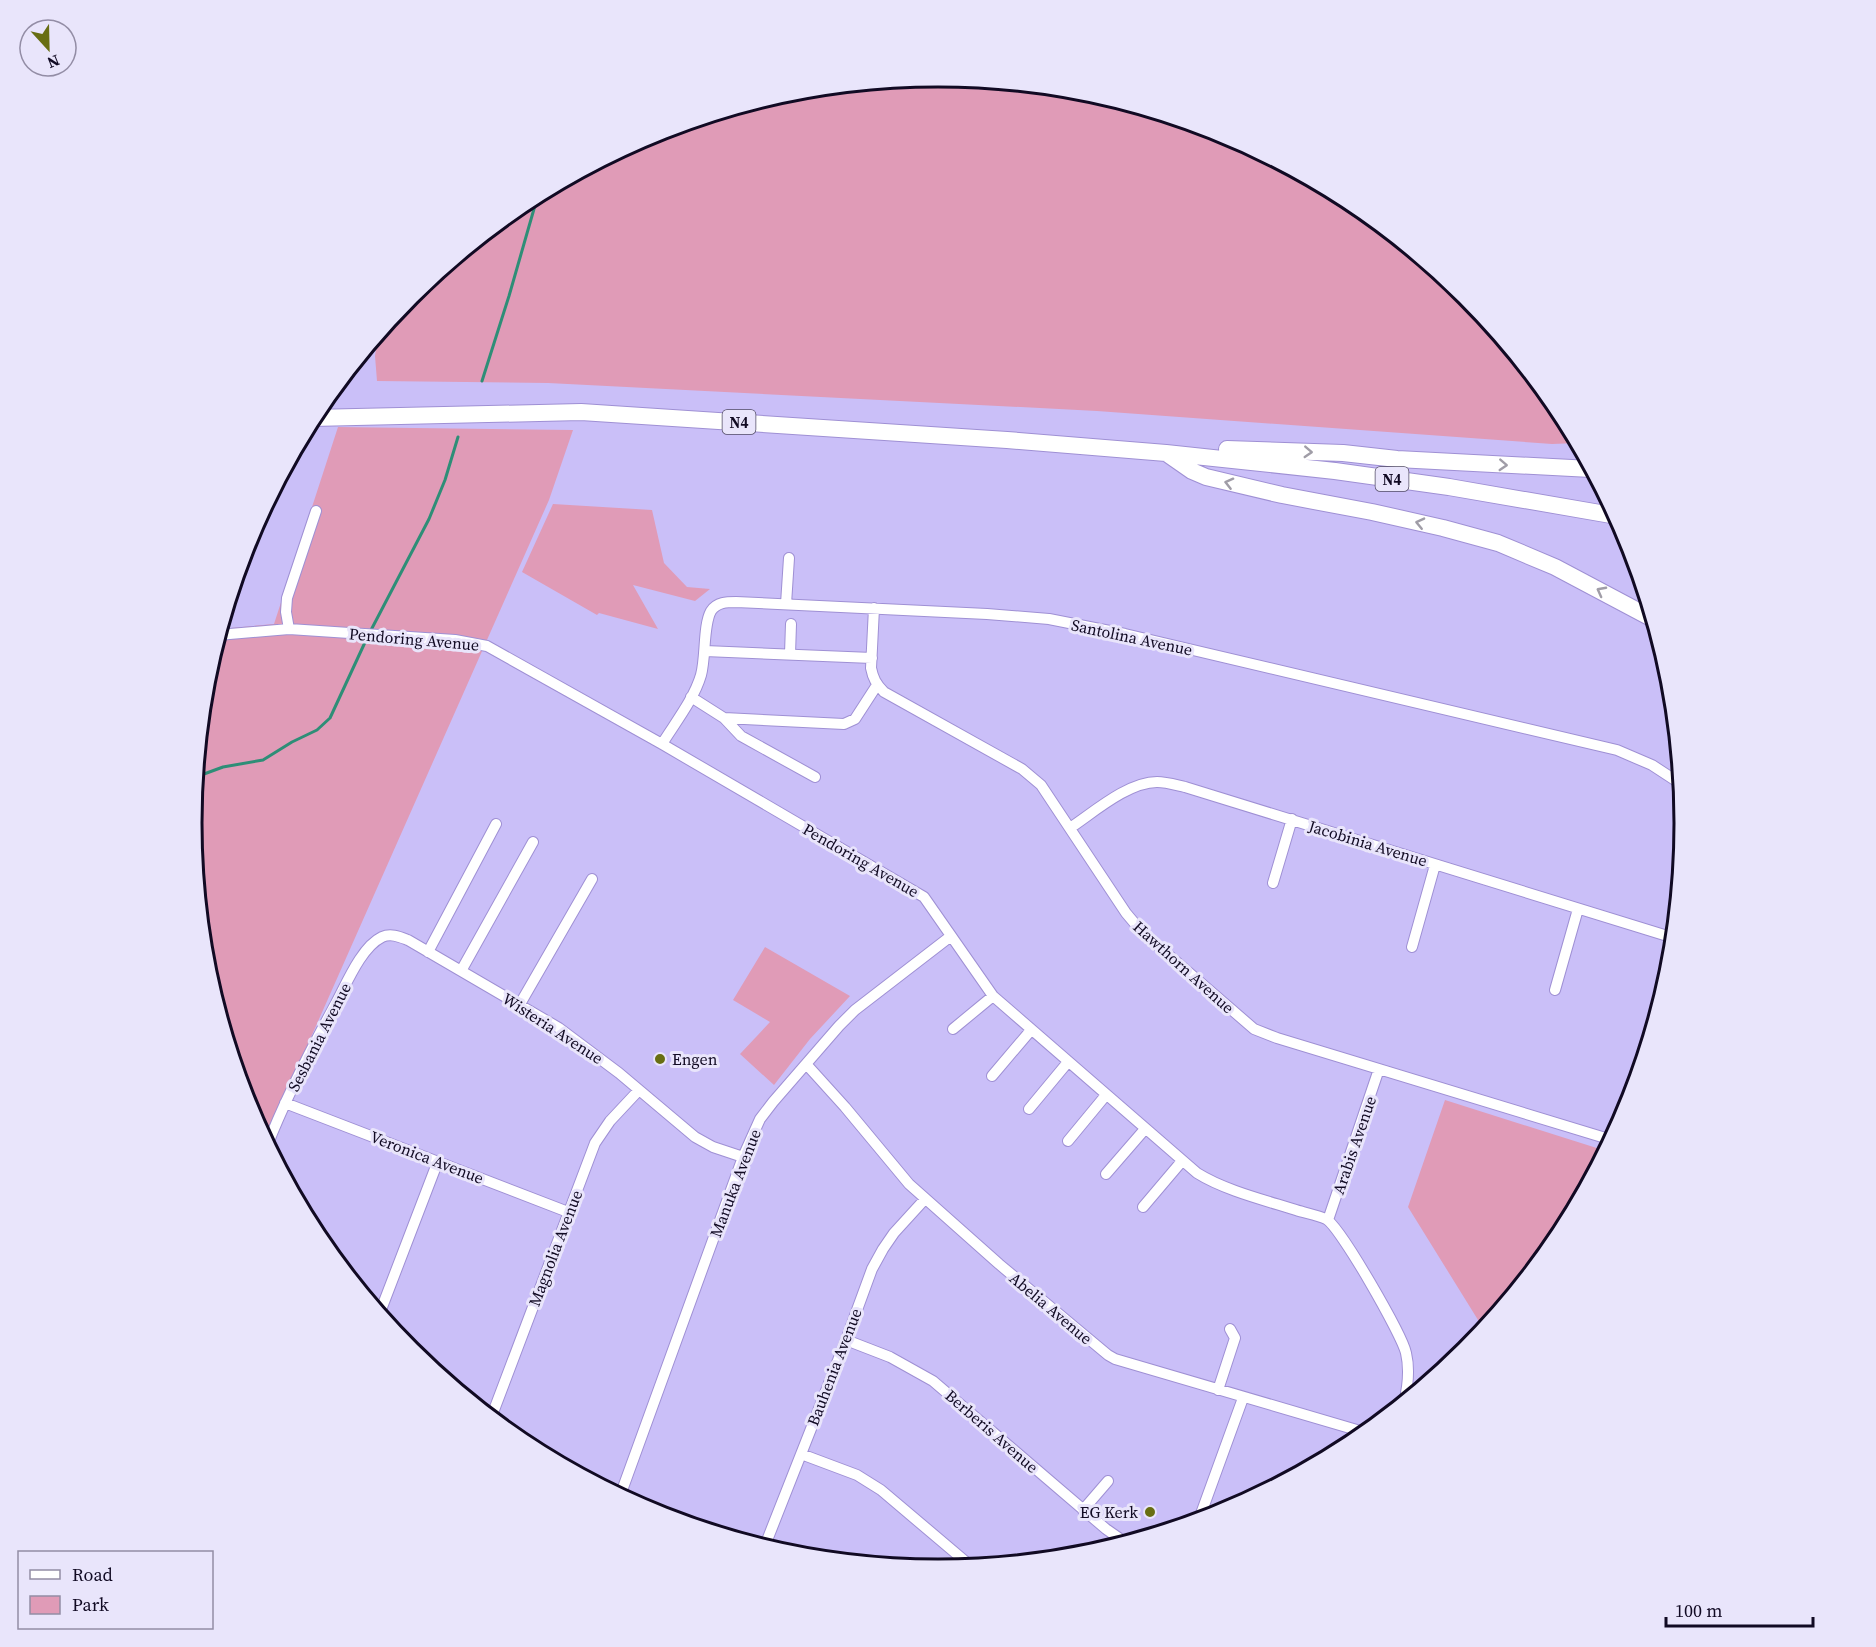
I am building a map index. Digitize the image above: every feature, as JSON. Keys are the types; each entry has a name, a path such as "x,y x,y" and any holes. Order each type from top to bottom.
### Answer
{"highway":[{"name":"N4","path":"324,418 581,412 834,428 1166,453 1335,471 1449,487 1606,514"},
{"path":"1166,453 1196,448 1291,451 1583,469"},
{"path":"1166,453 1192,471 1206,477 1443,528 1498,543 1556,567 1643,614"}],"street":[{"path":"289,629 286,612 287,598 316,511"},
{"path":"786,604 789,558"},
{"name":"Santolina Avenue","path":"662,744 698,684 709,616 714,607 726,602 786,604 1049,619 1125,634 1617,750 1652,765 1673,779"},
{"path":"724,718 844,724 855,718 877,685 872,677 874,608"},
{"path":"790,654 791,624"},
{"name":"Pendoring Avenue","path":"227,634 289,629 455,640 487,646 662,744 924,897 993,996 1182,1161 1206,1179 1328,1220"},
{"path":"705,651 872,658"},
{"name":"Hawthorn Avenue","path":"877,685 884,692 1022,769 1041,785 1126,913 1142,932 1245,1022 1266,1034 1604,1138"},
{"path":"691,697 724,718 741,736 814,777"},
{"name":"Jacobinia Avenue","path":"1070,828 1133,787 1160,782 1185,787 1292,819 1665,935"},
{"path":"1274,883 1292,819"},
{"path":"428,952 496,824"},
{"path":"461,971 533,842"},
{"path":"1412,946 1435,865"},
{"path":"520,1004 592,879"},
{"path":"1555,990 1578,909"},
{"name":"Wisteria Avenue","path":"384,936 392,935 404,939 520,1004 584,1045 695,1137 712,1147 743,1157"},
{"name":"Sesbania Avenue","path":"271,1136 315,1042 359,961 372,944 384,936"},
{"name":"Manuka Avenue","path":"623,1489 743,1157 760,1119 855,1010 951,936"},
{"path":"953,1029 993,996"},
{"path":"992,1076 1031,1030"},
{"path":"1029,1108 1068,1062"},
{"name":"Abelia Avenue","path":"807,1065 909,1184 1087,1339 1114,1359 1356,1430"},
{"name":"Arabis Avenue","path":"1328,1220 1379,1070"},
{"name":"Magnolia Avenue","path":"494,1411 595,1143 610,1121 639,1090"},
{"path":"1068,1141 1106,1095"},
{"name":"Veronica Avenue","path":"285,1103 568,1212"},
{"path":"1106,1174 1145,1128"},
{"path":"383,1308 438,1161"},
{"path":"1143,1207 1182,1161"},
{"name":"Bauhenia Avenue","path":"767,1540 846,1340 864,1288 883,1249 894,1233 925,1199"},
{"path":"1328,1220 1355,1257 1405,1347 1408,1373 1405,1392"},
{"path":"1218,1390 1234,1338 1230,1329"},
{"name":"Berberis Avenue","path":"846,1340 890,1357 933,1381 1118,1538"},
{"path":"1202,1511 1243,1398"},
{"path":"801,1454 857,1475 881,1490 963,1559"},
{"path":"1083,1510 1108,1481"}],"green space":[{"path":"938,87 986,89 1034,93 1129,112 1220,143 1306,186 1347,211 1386,239 1459,303 1522,375 1569,443 1097,411 548,383 377,381 376,348 417,303 490,239 529,211 570,186 656,143 747,112 842,93"},
{"path":"338,427 573,430 549,500 269,1131 241,1060 216,967 203,872 202,824 203,775 208,727 228,628 274,624"},
{"path":"553,504 652,510 664,563 687,587 710,589 695,601 633,585 658,629 599,613 597,615 522,572"},
{"path":"765,947 850,996 810,1039 774,1085 740,1054 770,1022 733,1000"},
{"path":"1445,1100 1599,1149 1576,1192 1550,1233 1522,1272 1479,1322 1408,1207"}],"waterway":[{"path":"482,381 534,208"},
{"path":"370,632 429,519 445,480 458,437"},
{"path":"203,775 223,767 263,760 317,730 330,718 367,638"}],"place":[{"name":"Engen","path":"660,1059"},
{"name":"EG Kerk","path":"1150,1512"}]}
